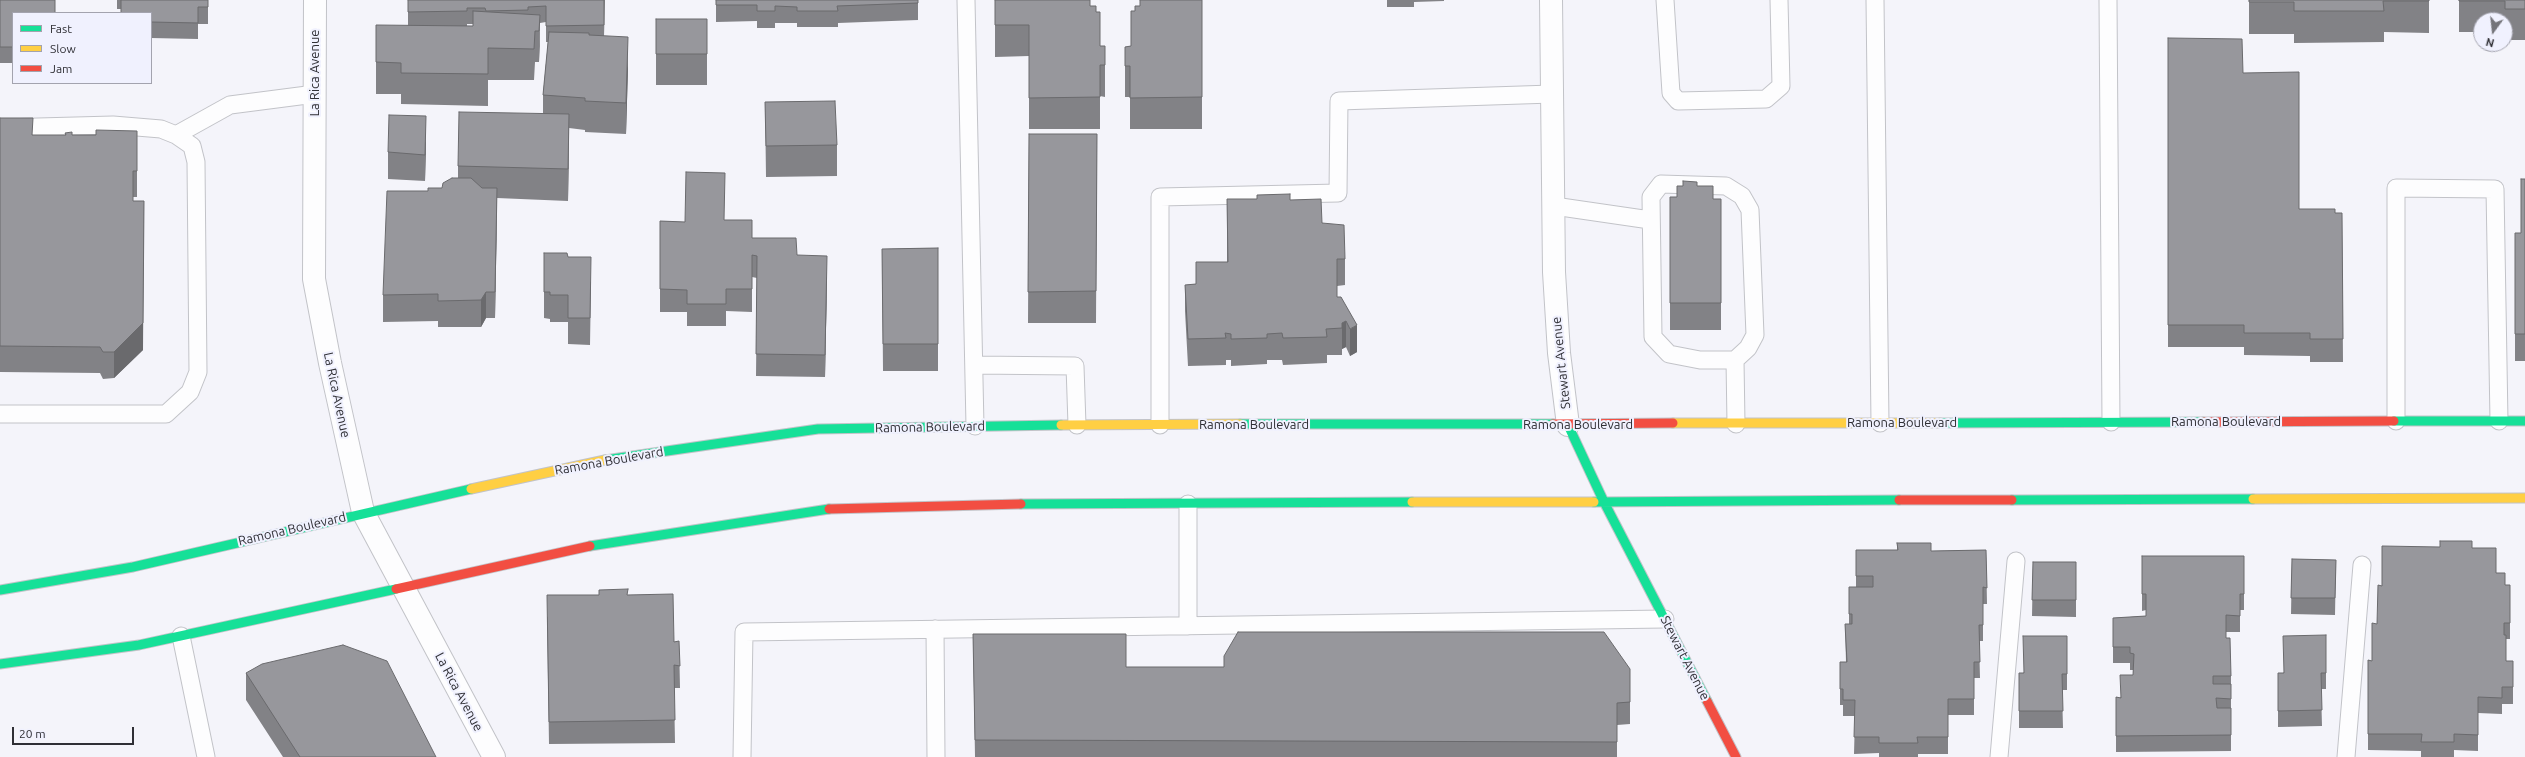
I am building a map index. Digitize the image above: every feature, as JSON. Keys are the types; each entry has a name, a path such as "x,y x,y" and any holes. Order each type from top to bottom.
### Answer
{"main road":[{"name":"Ramona Boulevard","path":"0,590 133,567 363,512 595,461 818,429 1077,425 1568,425 2525,420"},
{"name":"Stewart Avenue","path":"1568,425 1604,502 1736,757"},
{"path":"0,664 139,645 604,543 819,509 999,504 2525,498"}],"street":[{"name":"La Rica Avenue","path":"315,0 314,279 330,363 363,512 494,757"},
{"name":"Stewart Avenue","path":"1551,0 1554,272 1559,353 1568,425"}],"lane":[{"path":"966,0 975,426"},
{"path":"1665,0 1672,93 1678,101 1766,99 1781,86 1779,0"},
{"path":"1875,0 1880,423"},
{"path":"2108,0 2111,422"},
{"path":"176,135 230,105 315,94"},
{"path":"1160,425 1160,197 1338,193 1339,101 1552,94"},
{"path":"0,128 113,125 161,129 176,135 192,146 196,162 198,372 190,392 166,414 0,414"},
{"path":"1661,184 1726,186 1742,196 1750,210 1755,335 1748,348 1735,360 1700,360 1669,354 1653,337 1650,220 1651,197 1661,184"},
{"path":"2396,421 2396,188 2495,189 2498,421"},
{"path":"1554,206 1650,220"},
{"path":"1735,360 1736,424"},
{"path":"974,365 1075,366 1077,425"},
{"path":"1188,504 1188,626"},
{"path":"1999,757 2016,561"},
{"path":"2346,757 2362,565"},
{"path":"742,757 744,632 1665,619"},
{"path":"935,629 936,757"},
{"path":"181,636 206,757"}],"building":[{"path":"0,0 55,0 55,12 12,12 12,47 0,47"},
{"path":"121,0 208,0 208,7 198,7 198,23 152,22 152,12 121,12"},
{"path":"408,0 604,0 604,25 546,26 546,6 528,7 528,10 486,11 485,8 467,8 467,11 408,12"},
{"path":"716,0 918,0 918,3 837,6 838,11 797,11 797,7 775,6 775,11 757,11 757,5 716,5"},
{"path":"995,0 1090,0 1090,6 1096,6 1096,12 1100,12 1100,46 1105,46 1105,65 1100,65 1100,97 1029,98 1029,25 995,25"},
{"path":"1140,0 1202,0 1202,97 1130,98 1130,66 1125,66 1125,47 1131,46 1131,11 1135,11 1135,6 1140,6"},
{"path":"2249,0 2429,1 2383,1 2384,11 2294,11 2294,2 2249,2"},
{"path":"2459,0 2525,0 2525,9 2505,9 2505,1"},
{"path":"473,11 540,15 539,31 535,31 534,49 488,48 488,74 401,73 401,63 376,62 376,25 473,26"},
{"path":"656,19 707,19 707,54 656,54"},
{"path":"549,32 589,33 589,35 628,37 626,103 585,101 585,98 543,95"},
{"path":"2168,38 2242,39 2243,73 2299,72 2299,209 2335,209 2335,213 2342,213 2343,339 2310,339 2310,333 2244,333 2244,325 2168,325"},
{"path":"835,101 837,145 766,146 765,102"},
{"path":"459,112 569,114 568,169 458,166"},
{"path":"389,115 426,116 425,155 388,152"},
{"path":"0,118 33,118 32,135 66,135 65,133 72,132 72,135 96,135 96,130 137,131 137,171 133,171 133,201 144,201 143,323 114,352 103,352 100,347 0,346"},
{"path":"1029,134 1097,134 1096,291 1028,292"},
{"path":"686,172 725,173 724,220 752,220 752,238 796,238 797,255 827,256 825,355 756,354 757,256 752,255 752,289 726,289 726,304 687,304 687,290 660,289 660,221 685,222"},
{"path":"452,178 471,178 482,188 497,188 495,292 486,292 481,300 438,301 438,294 383,295 387,191 428,191 428,188 442,188 443,183"},
{"path":"2521,179 2525,179 2525,334 2515,334 2515,233 2521,233"},
{"path":"1683,181 1697,182 1697,186 1713,186 1713,199 1721,199 1721,303 1670,303 1670,197 1677,197 1677,186 1683,186"},
{"path":"1290,194 1290,200 1321,199 1322,223 1344,225 1345,259 1337,259 1337,297 1341,297 1357,325 1350,329 1346,321 1342,323 1342,328 1326,329 1327,337 1283,338 1282,333 1267,334 1267,338 1231,339 1231,334 1225,333 1226,338 1188,339 1185,285 1196,284 1196,262 1228,262 1227,199 1257,199 1257,195"},
{"path":"938,248 938,344 883,344 882,249"},
{"path":"544,253 567,253 568,257 591,257 590,318 568,318 568,295 550,295 550,292 544,292"},
{"path":"2440,541 2472,541 2472,548 2496,548 2496,573 2505,573 2505,585 2510,585 2510,623 2504,623 2504,635 2506,635 2506,661 2513,661 2513,687 2502,687 2502,698 2478,697 2478,735 2454,734 2454,742 2421,742 2422,734 2368,734 2368,660 2372,661 2372,623 2377,624 2378,585 2382,586 2382,546 2440,547"},
{"path":"1897,543 1931,543 1931,551 1986,550 1987,588 1983,587 1983,625 1979,625 1980,662 1974,662 1974,699 1948,699 1948,737 1917,737 1918,743 1879,743 1879,737 1854,737 1855,700 1843,700 1843,689 1840,689 1840,662 1847,662 1845,624 1852,624 1852,614 1849,614 1849,587 1873,587 1873,576 1856,576 1856,550 1898,550"},
{"path":"2142,556 2244,556 2244,594 2240,594 2240,616 2226,615 2226,638 2230,638 2231,676 2213,676 2213,684 2231,684 2231,699 2216,698 2217,708 2231,708 2231,735 2116,736 2116,697 2121,698 2120,675 2133,675 2134,654 2130,653 2130,647 2113,647 2113,618 2146,616 2146,594 2142,594"},
{"path":"2292,559 2336,560 2335,598 2291,598"},
{"path":"2033,562 2076,562 2076,600 2032,600"},
{"path":"628,589 627,595 673,594 674,642 679,641 680,666 674,665 675,720 549,722 547,595 599,595 599,590"},
{"path":"1238,632 1604,632 1630,669 1630,702 1617,703 1617,742 975,740 973,634 1126,634 1126,667 1224,667 1224,656"},
{"path":"2326,635 2326,673 2321,673 2322,710 2278,711 2278,673 2284,673 2283,636"},
{"path":"2023,636 2067,636 2067,674 2062,674 2063,711 2019,711 2019,673 2024,673"},
{"path":"343,645 387,661 436,757 300,757 246,673 262,664"}],"traffic: fast":[{"path":"2394,421 2525,421"},
{"path":"1940,423 2203,422"},
{"path":"1240,424 1553,424"},
{"path":"605,460 818,429 1061,425"},
{"path":"1568,425 1604,502 1707,701"},
{"path":"0,590 133,567 471,489"},
{"path":"2012,500 2253,499"},
{"path":"1594,502 1899,500"},
{"path":"1021,504 1412,502"},
{"path":"590,546 829,509"},
{"path":"0,664 139,645 396,589"}],"traffic: slow":[{"path":"1673,423 1940,423"},
{"path":"1061,425 1240,424"},
{"path":"471,489 605,460"},
{"path":"2253,499 2525,498"},
{"path":"1412,502 1594,502"}],"traffic: jam":[{"path":"2203,422 2394,421"},
{"path":"1553,424 1673,423"},
{"path":"1899,500 2012,500"},
{"path":"829,509 1021,504"},
{"path":"396,589 590,546"},
{"path":"1707,701 1736,757"}]}
